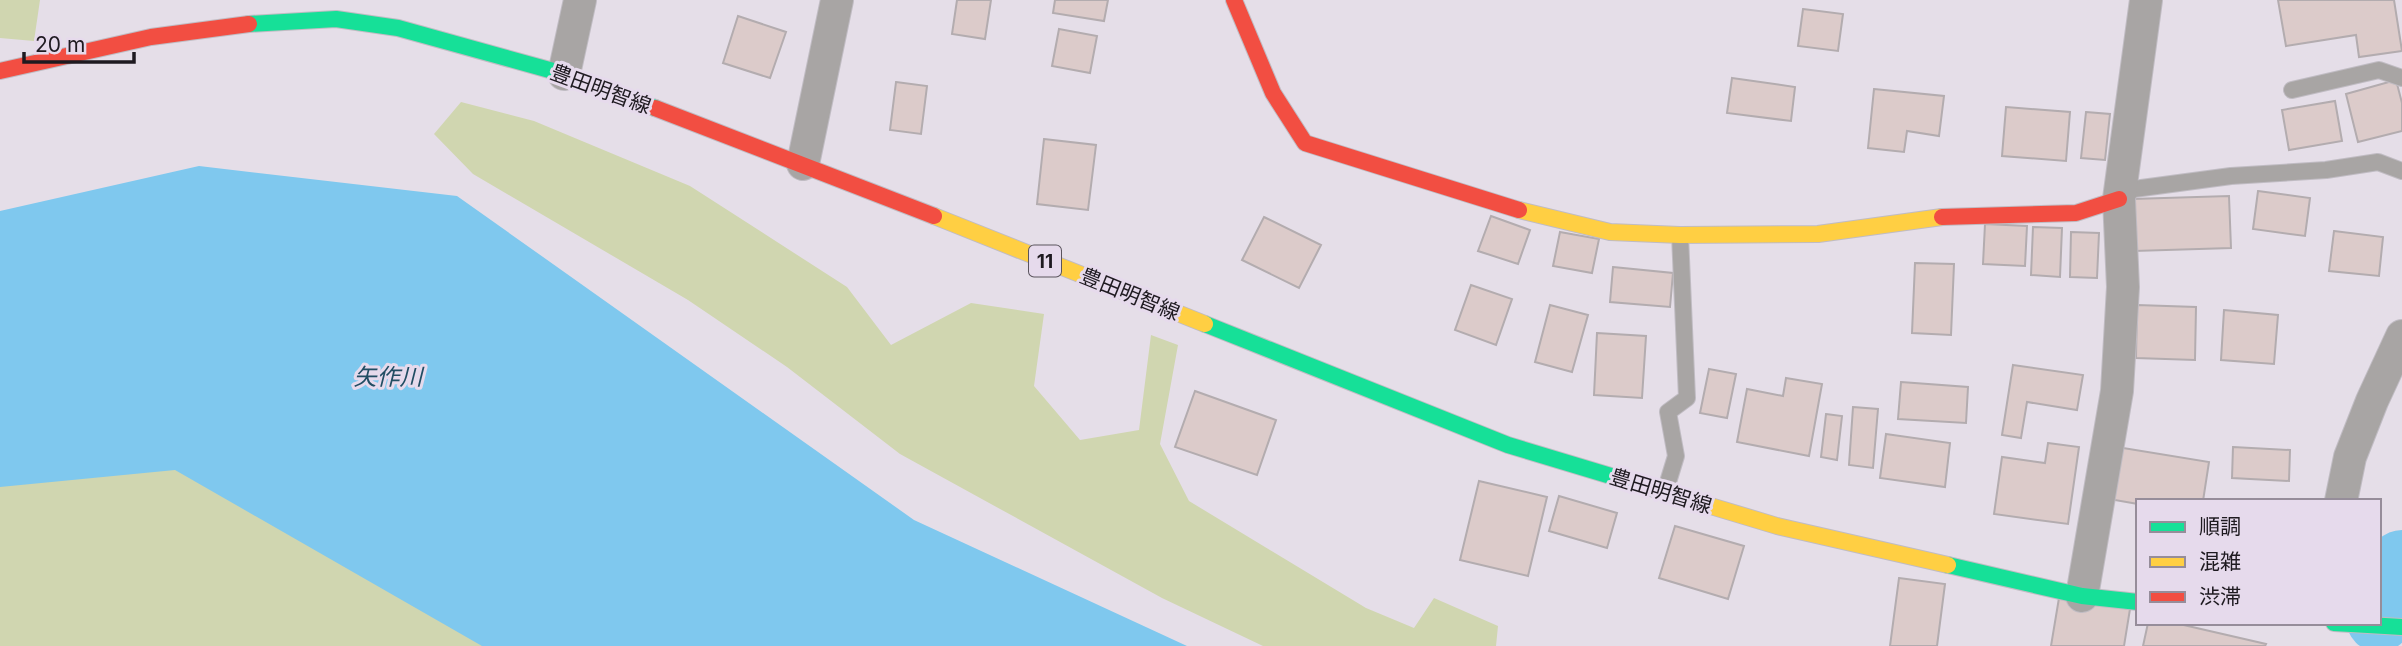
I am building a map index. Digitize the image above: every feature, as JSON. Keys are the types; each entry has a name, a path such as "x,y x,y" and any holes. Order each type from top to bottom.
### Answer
{"main road":[{"path":"1234,0 1263,71 1290,125 1305,144 1516,209 1610,232 1680,235 1818,234 1940,217 2076,213 2119,199"},
{"name":"豊田明智線","path":"0,71 151,37 248,23 337,19 398,27 564,74 803,164 1508,445 1777,526 2082,596 2136,602"},
{"path":"2356,625 2402,628"}],"street":[{"path":"564,74 580,0"},
{"path":"803,164 837,0"},
{"path":"2082,596 2117,391 2123,287 2119,199 2146,0"},
{"path":"2340,499 2350,457 2402,336"}],"lane":[{"path":"2292,90 2379,70 2402,78"},
{"path":"2119,199 2134,189 2231,176 2326,170 2378,162 2402,171"},
{"path":"1665,492 1676,456 1668,412 1687,398 1680,235"}],"green space":[{"path":"0,0 40,0 34,41 0,38"},
{"path":"461,102 534,121 690,186 847,287 891,345 971,303 1044,314 1034,386 1080,440 1139,430 1151,335 1178,345 1160,444 1189,501 1366,608 1414,628 1434,598 1498,626 1496,646 1263,646 1162,598 900,454 787,367 688,300 473,174 434,134"},
{"path":"0,435 239,435 561,646 0,646"}],"water":[{"name":"矢作川","path":"199,166 457,196 914,520 1187,646 482,646 175,470 0,487 0,211"}],"building":[{"path":"957,0 991,0 985,39 952,34"},
{"path":"1055,0 1108,0 1104,21 1053,13"},
{"path":"2278,0 2394,0 2402,51 2359,57 2356,35 2286,46"},
{"path":"1803,9 1843,14 1838,51 1798,46"},
{"path":"738,16 786,32 770,78 723,63"},
{"path":"1059,29 1097,36 1090,73 1052,66"},
{"path":"1732,78 1795,87 1791,121 1727,113"},
{"path":"2396,80 2402,103 2402,131 2358,142 2346,94"},
{"path":"896,82 927,86 921,134 890,130"},
{"path":"1874,89 1944,96 1939,136 1907,131 1904,152 1868,148"},
{"path":"2335,101 2342,141 2289,150 2282,110"},
{"path":"2006,107 2070,112 2066,161 2002,156"},
{"path":"2086,112 2110,114 2105,160 2081,158"},
{"path":"1044,139 1096,145 1088,210 1037,204"},
{"path":"2258,191 2310,198 2305,236 2253,229"},
{"path":"2229,196 2231,248 2134,251 2132,199"},
{"path":"1491,216 1530,230 1518,264 1478,251"},
{"path":"1264,217 1321,245 1299,288 1242,260"},
{"path":"1985,224 2027,226 2025,266 1983,264"},
{"path":"2033,227 2062,228 2060,277 2031,275"},
{"path":"2334,231 2383,237 2379,276 2329,271"},
{"path":"1560,232 1599,239 1592,273 1553,266"},
{"path":"2071,232 2099,233 2097,278 2070,277"},
{"path":"1915,263 1954,264 1951,335 1912,333"},
{"path":"1613,267 1673,273 1670,307 1610,302"},
{"path":"1471,285 1512,299 1496,345 1455,330"},
{"path":"1550,305 1588,315 1572,372 1535,362"},
{"path":"2137,305 2196,307 2195,360 2136,358"},
{"path":"2224,310 2278,315 2274,364 2221,360"},
{"path":"1597,333 1646,336 1642,398 1594,395"},
{"path":"2013,365 2083,375 2077,410 2027,402 2021,438 2002,435"},
{"path":"1709,369 1736,374 1727,418 1700,413"},
{"path":"1786,378 1822,384 1809,456 1737,442 1747,389 1783,396"},
{"path":"1901,382 1968,387 1966,423 1898,419"},
{"path":"1195,391 1276,420 1257,475 1175,447"},
{"path":"1853,407 1878,409 1873,468 1849,465"},
{"path":"1826,414 1842,416 1837,460 1821,457"},
{"path":"1886,434 1950,443 1945,487 1880,478"},
{"path":"2048,443 2079,447 2068,524 1994,514 2002,457 2045,463"},
{"path":"2117,447 2209,462 2203,499 2136,499 2136,504 2109,499"},
{"path":"2233,447 2290,450 2289,481 2232,478"},
{"path":"1479,481 1547,497 1528,576 1460,560"},
{"path":"1559,496 1617,513 1607,548 1549,531"},
{"path":"1675,526 1744,546 1728,599 1659,578"},
{"path":"1899,578 1945,584 1937,646 1890,646"},
{"path":"2059,598 2130,609 2124,646 2051,646"},
{"path":"2148,625 2184,625 2266,644 2265,646 2143,646"}],"waterway":[{"path":"2381,614 2402,563"}],"traffic: fast":[{"path":"249,24 336,19 398,28 564,74 655,108"},
{"path":"1205,324 1508,445 1694,501"},
{"path":"1948,565 2082,596 2136,602"},
{"path":"2368,625 2402,627"}],"traffic: slow":[{"path":"1519,210 1610,232 1680,235 1818,234 1942,217"},
{"path":"934,216 1205,324"},
{"path":"1694,501 1777,526 1948,565"}],"traffic: jam":[{"path":"1234,0 1273,93 1305,143 1519,210"},
{"path":"0,71 151,37 249,24"},
{"path":"655,108 934,216"},
{"path":"1942,217 2076,213 2119,199"}]}
